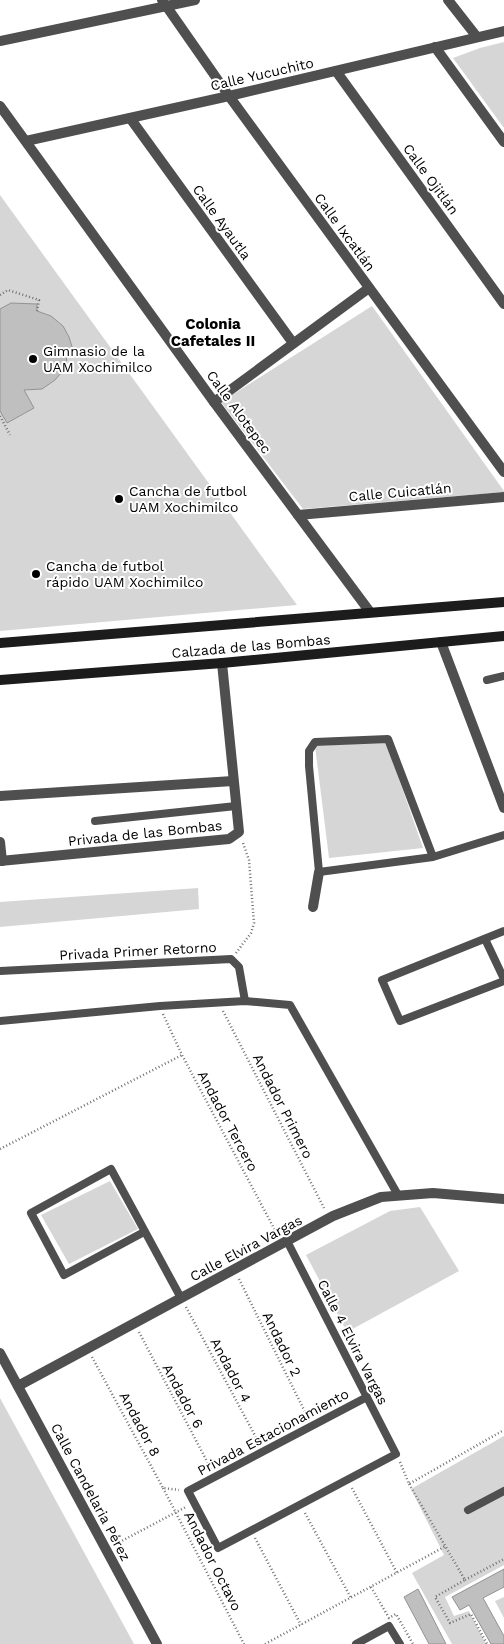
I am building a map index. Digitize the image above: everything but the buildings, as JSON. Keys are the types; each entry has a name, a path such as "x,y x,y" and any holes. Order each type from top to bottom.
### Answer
{"main road":[{"name":"Calzada de las Bombas","path":"0,642 504,602"},
{"name":"Calzada de las Bombas","path":"0,680 222,663 504,636"}],"street":[{"path":"0,41 165,3 195,0"},
{"path":"448,0 477,37"},
{"name":"Calle Ixcatlán","path":"165,3 229,96 504,472"},
{"name":"Calle Yucuchito","path":"26,141 229,96 504,31"},
{"path":"435,47 504,142"},
{"name":"Calle Ojitlán","path":"336,71 500,290 504,304"},
{"name":"Calle Alotepec","path":"0,106 214,402 370,612"},
{"name":"Calle Ayautla","path":"130,118 293,343"},
{"path":"214,402 369,288"},
{"name":"Calle Cuicatlán","path":"298,515 504,497"},
{"path":"441,642 504,808"},
{"name":"Privada de las Bombas","path":"1,861 229,839 239,832 222,663"},
{"path":"0,796 233,781"},
{"path":"0,842 1,861"},
{"path":"313,906 319,872"},
{"name":"Calle Elvira Vargas","path":"18,1386 329,1218 381,1196 433,1193 504,1199"},
{"name":"Calle Candelaria Pérez","path":"0,1353 157,1644"}],"lane":[{"path":"487,680 504,676"},
{"path":"434,857 388,739 315,742 310,751 308,766 319,872 434,857 504,835"},
{"path":"94,820 236,806"},
{"path":"485,939 504,980 400,1021 382,980 504,931"},
{"name":"Privada Primer Retorno","path":"0,971 231,959 239,967 245,1001"},
{"path":"0,1020 218,1002 245,1001 290,1005 398,1195"},
{"path":"144,1232 64,1275 31,1213 111,1169 181,1298"},
{"name":"Calle 4 Elvira Vargas","path":"285,1242 396,1454"},
{"name":"Privada Estacionamiento","path":"367,1397 188,1491 194,1503 218,1548 396,1454"},
{"path":"468,1510 504,1491"},
{"path":"356,1644 390,1626 400,1644"}],"path":[{"path":"0,295 8,290 38,300 37,311"},
{"path":"0,416 10,435"},
{"path":"231,959 252,933 254,923 249,860 239,832"},
{"name":"Andador Primero","path":"218,1002 329,1218"},
{"name":"Andador Tercero","path":"160,1006 182,1055 285,1242"},
{"path":"0,1149 182,1055"},
{"name":"Andador 2","path":"235,1270 312,1426"},
{"name":"Andador 4","path":"181,1298 264,1451"},
{"name":"Andador 6","path":"134,1324 215,1477"},
{"name":"Andador 8","path":"88,1348 164,1488"},
{"path":"409,1484 504,1430"},
{"path":"396,1454 409,1484 465,1580"},
{"path":"348,1480 397,1573"},
{"path":"164,1488 188,1491"},
{"name":"Andador Octavo","path":"164,1488 244,1644"},
{"path":"106,1549 194,1503"},
{"path":"300,1504 351,1598"},
{"path":"251,1530 301,1624"},
{"path":"265,1644 446,1546"},
{"path":"487,1644 471,1614 450,1623 435,1597 504,1559"}],"shaded area":[{"path":"504,42 504,128 453,58"},
{"path":"0,195 297,605 0,631"},
{"path":"372,306 504,492 303,509 221,402"},
{"path":"386,742 423,848 329,858 315,746"},
{"path":"198,888 199,909 0,927 0,902"},
{"path":"110,1181 138,1229 69,1264 41,1215"},
{"path":"420,1207 459,1271 347,1332 306,1255 390,1211"},
{"path":"0,1398 134,1644 0,1644"},
{"path":"504,1436 504,1565 445,1597 454,1616 469,1611 486,1644 452,1644 412,1573 444,1555 411,1489"},
{"path":"504,1597 504,1618 495,1601"}],"place":[{"name":"Gimnasio de la UAM Xochimilco","path":"33,359"},
{"name":"Cancha de futbol UAM Xochimilco","path":"119,499"},
{"name":"Cancha de futbol rápido UAM Xochimilco","path":"36,574"}],"district":[{"name":"Colonia Cafetales II","path":"213,332"}]}
